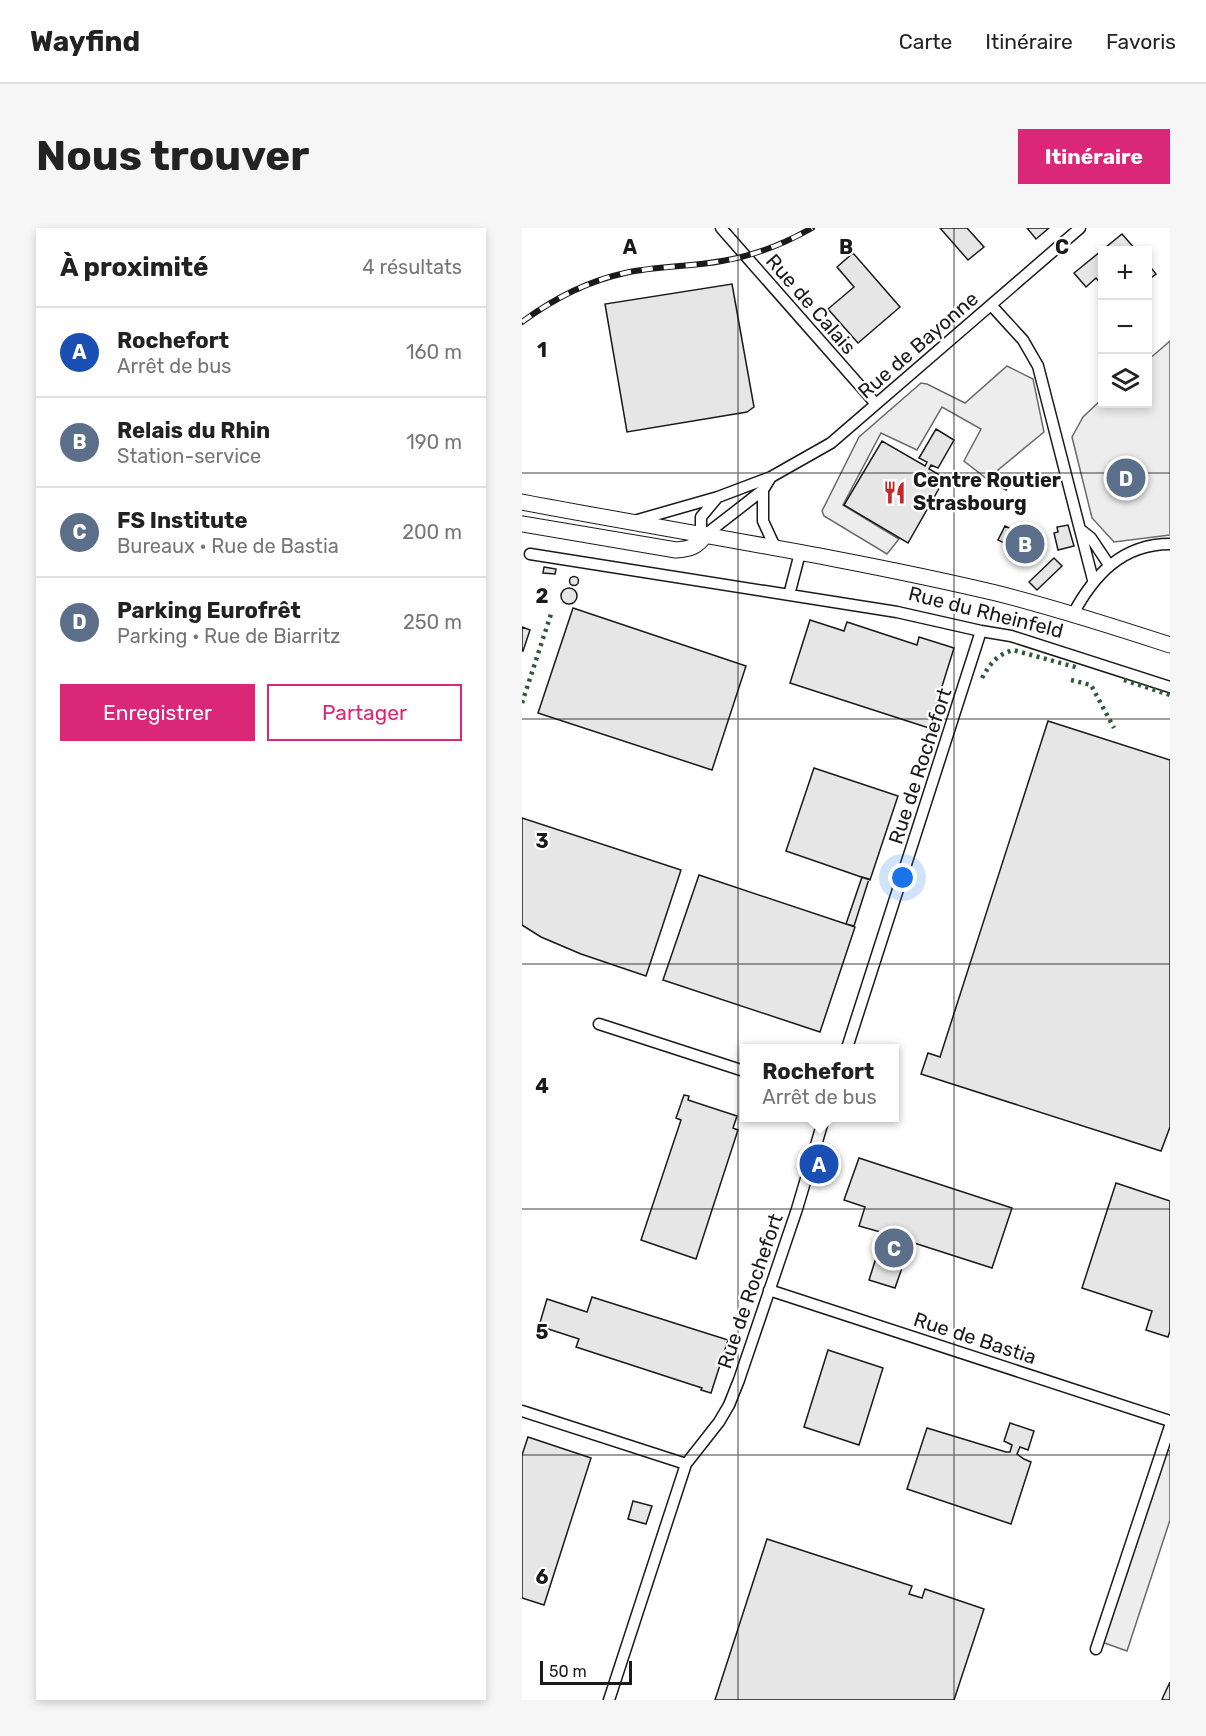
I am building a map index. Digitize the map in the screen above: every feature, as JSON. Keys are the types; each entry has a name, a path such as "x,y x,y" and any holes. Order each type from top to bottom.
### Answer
{"street":[{"name":"Rue de Calais","path":"721,228 876,404"},
{"name":"Rue de Bayonne","path":"632,522 718,497 771,477 831,443 1080,228"},
{"path":"991,305 1023,340 1038,366 1093,580"},
{"name":"Rue de Bayonne","path":"705,535 763,490 771,477"},
{"path":"763,490 763,521 775,547"},
{"path":"522,524 676,550 688,549 696,546 705,535 701,528 701,517 718,497"},
{"name":"Rue du Rheinfeld","path":"523,502 775,547 995,593 1073,614 1170,645"},
{"path":"1081,530 1099,548 1109,565"},
{"path":"1073,614 1093,580 1109,565 1145,547 1170,544"},
{"path":"789,595 800,553"},
{"name":"Rue du Rheinfeld","path":"530,554 897,612 1011,636 1170,687"},
{"name":"Rue de Rochefort","path":"848,1044 939,768 981,631"},
{"path":"599,1024 740,1070"},
{"name":"Rue de Rochefort","path":"609,1700 686,1464 719,1422 729,1405 797,1209 823,1122"},
{"name":"Rue de Bastia","path":"769,1290 1170,1421"},
{"path":"522,1411 686,1464"},
{"path":"1096,1648 1170,1426"}],"shaded area":[{"path":"1170,341 1170,535 1114,542 1092,518 1072,437 1083,417 1098,403 1098,408 1152,408 1152,357"},
{"path":"1007,366 1033,379 1044,432 987,479 964,461 981,429 942,407 917,450 881,433 843,505 899,539 887,554 824,516 822,511 859,437 921,383 965,403"},
{"path":"1162,1448 1170,1451 1170,1520 1127,1651 1099,1641"}],"building":[{"path":"940,228 967,228 984,247 968,260"},
{"path":"1027,228 1049,228 1036,239"},
{"path":"1122,234 1132,246 1107,246"},
{"path":"853,253 900,307 858,343 828,309 854,287 837,267"},
{"path":"1098,253 1098,280 1096,278 1086,287 1074,273"},
{"path":"732,284 754,407 747,412 627,432 605,304"},
{"name":"Centre Routier Strasbourg","path":"936,429 954,440 938,468 931,465 929,469 945,478 908,543 844,505 882,441 925,466 927,462 919,458"},
{"path":"1010,476 1014,479 1006,490 1001,487"},
{"path":"1068,525 1074,546 1058,550 1054,533 1058,532 1057,527"},
{"path":"1005,526 1046,546 1039,560 998,540"},
{"path":"1054,558 1062,566 1037,590 1029,582"},
{"path":"544,567 556,569 555,574 543,573"},
{"path":"574,577 578,581 574,585 570,581"},
{"path":"569,588 575,590 577,596 575,602 569,604 563,602 561,596 563,590"},
{"path":"573,608 746,666 712,770 538,713"},
{"path":"810,620 844,631 847,622 917,645 919,637 954,648 929,728 790,683"},
{"path":"522,627 530,630 523,651 522,651"},
{"path":"1048,721 1170,760 1170,1127 1161,1151 921,1074 928,1053 940,1057"},
{"path":"814,768 898,796 870,880 786,851"},
{"path":"522,818 681,870 646,976 581,954 541,937 522,925"},
{"path":"699,875 855,927 820,1032 663,980"},
{"path":"862,877 869,879 854,926 846,924"},
{"path":"684,1095 689,1096 688,1100 737,1116 733,1128 738,1130 696,1259 641,1240 681,1120 676,1118"},
{"path":"859,1158 1012,1208 992,1268 911,1242 895,1288 869,1280 884,1233 859,1226 865,1207 844,1200"},
{"path":"1116,1183 1170,1201 1170,1331 1168,1337 1146,1330 1152,1311 1082,1288"},
{"path":"592,1297 728,1340 711,1393 701,1390 702,1388 576,1347 579,1339 539,1326 547,1299 587,1312"},
{"path":"828,1350 883,1368 859,1445 804,1427"},
{"path":"1010,1423 1034,1431 1028,1450 1020,1447 1017,1454 1031,1462 1011,1524 907,1489 927,1428 1010,1452 1012,1445 1004,1441"},
{"path":"528,1437 591,1458 544,1605 522,1598 522,1455"},
{"path":"633,1501 652,1506 646,1524 628,1519"},
{"path":"767,1539 912,1586 909,1594 922,1598 925,1589 984,1609 954,1700 715,1700"},
{"path":"1170,1682 1170,1700 1162,1700 1163,1697"}],"railway":[{"path":"522,322 558,298 611,276 734,259 757,253 812,228"}],"hedge":[{"path":"522,703 551,614"},
{"path":"982,678 994,661 1013,650 1079,668"},
{"path":"1071,680 1091,685 1114,728"},
{"path":"1124,680 1170,695"}],"place":[{"name":"Parking Eurofrêt","path":"1126,478"},
{"name":"Centre Routier Strasbourg","path":"895,492"},
{"name":"Relais du Rhin","path":"1025,544"},
{"name":"Rochefort","path":"819,1164"},
{"name":"FS Institute","path":"894,1248"}]}
